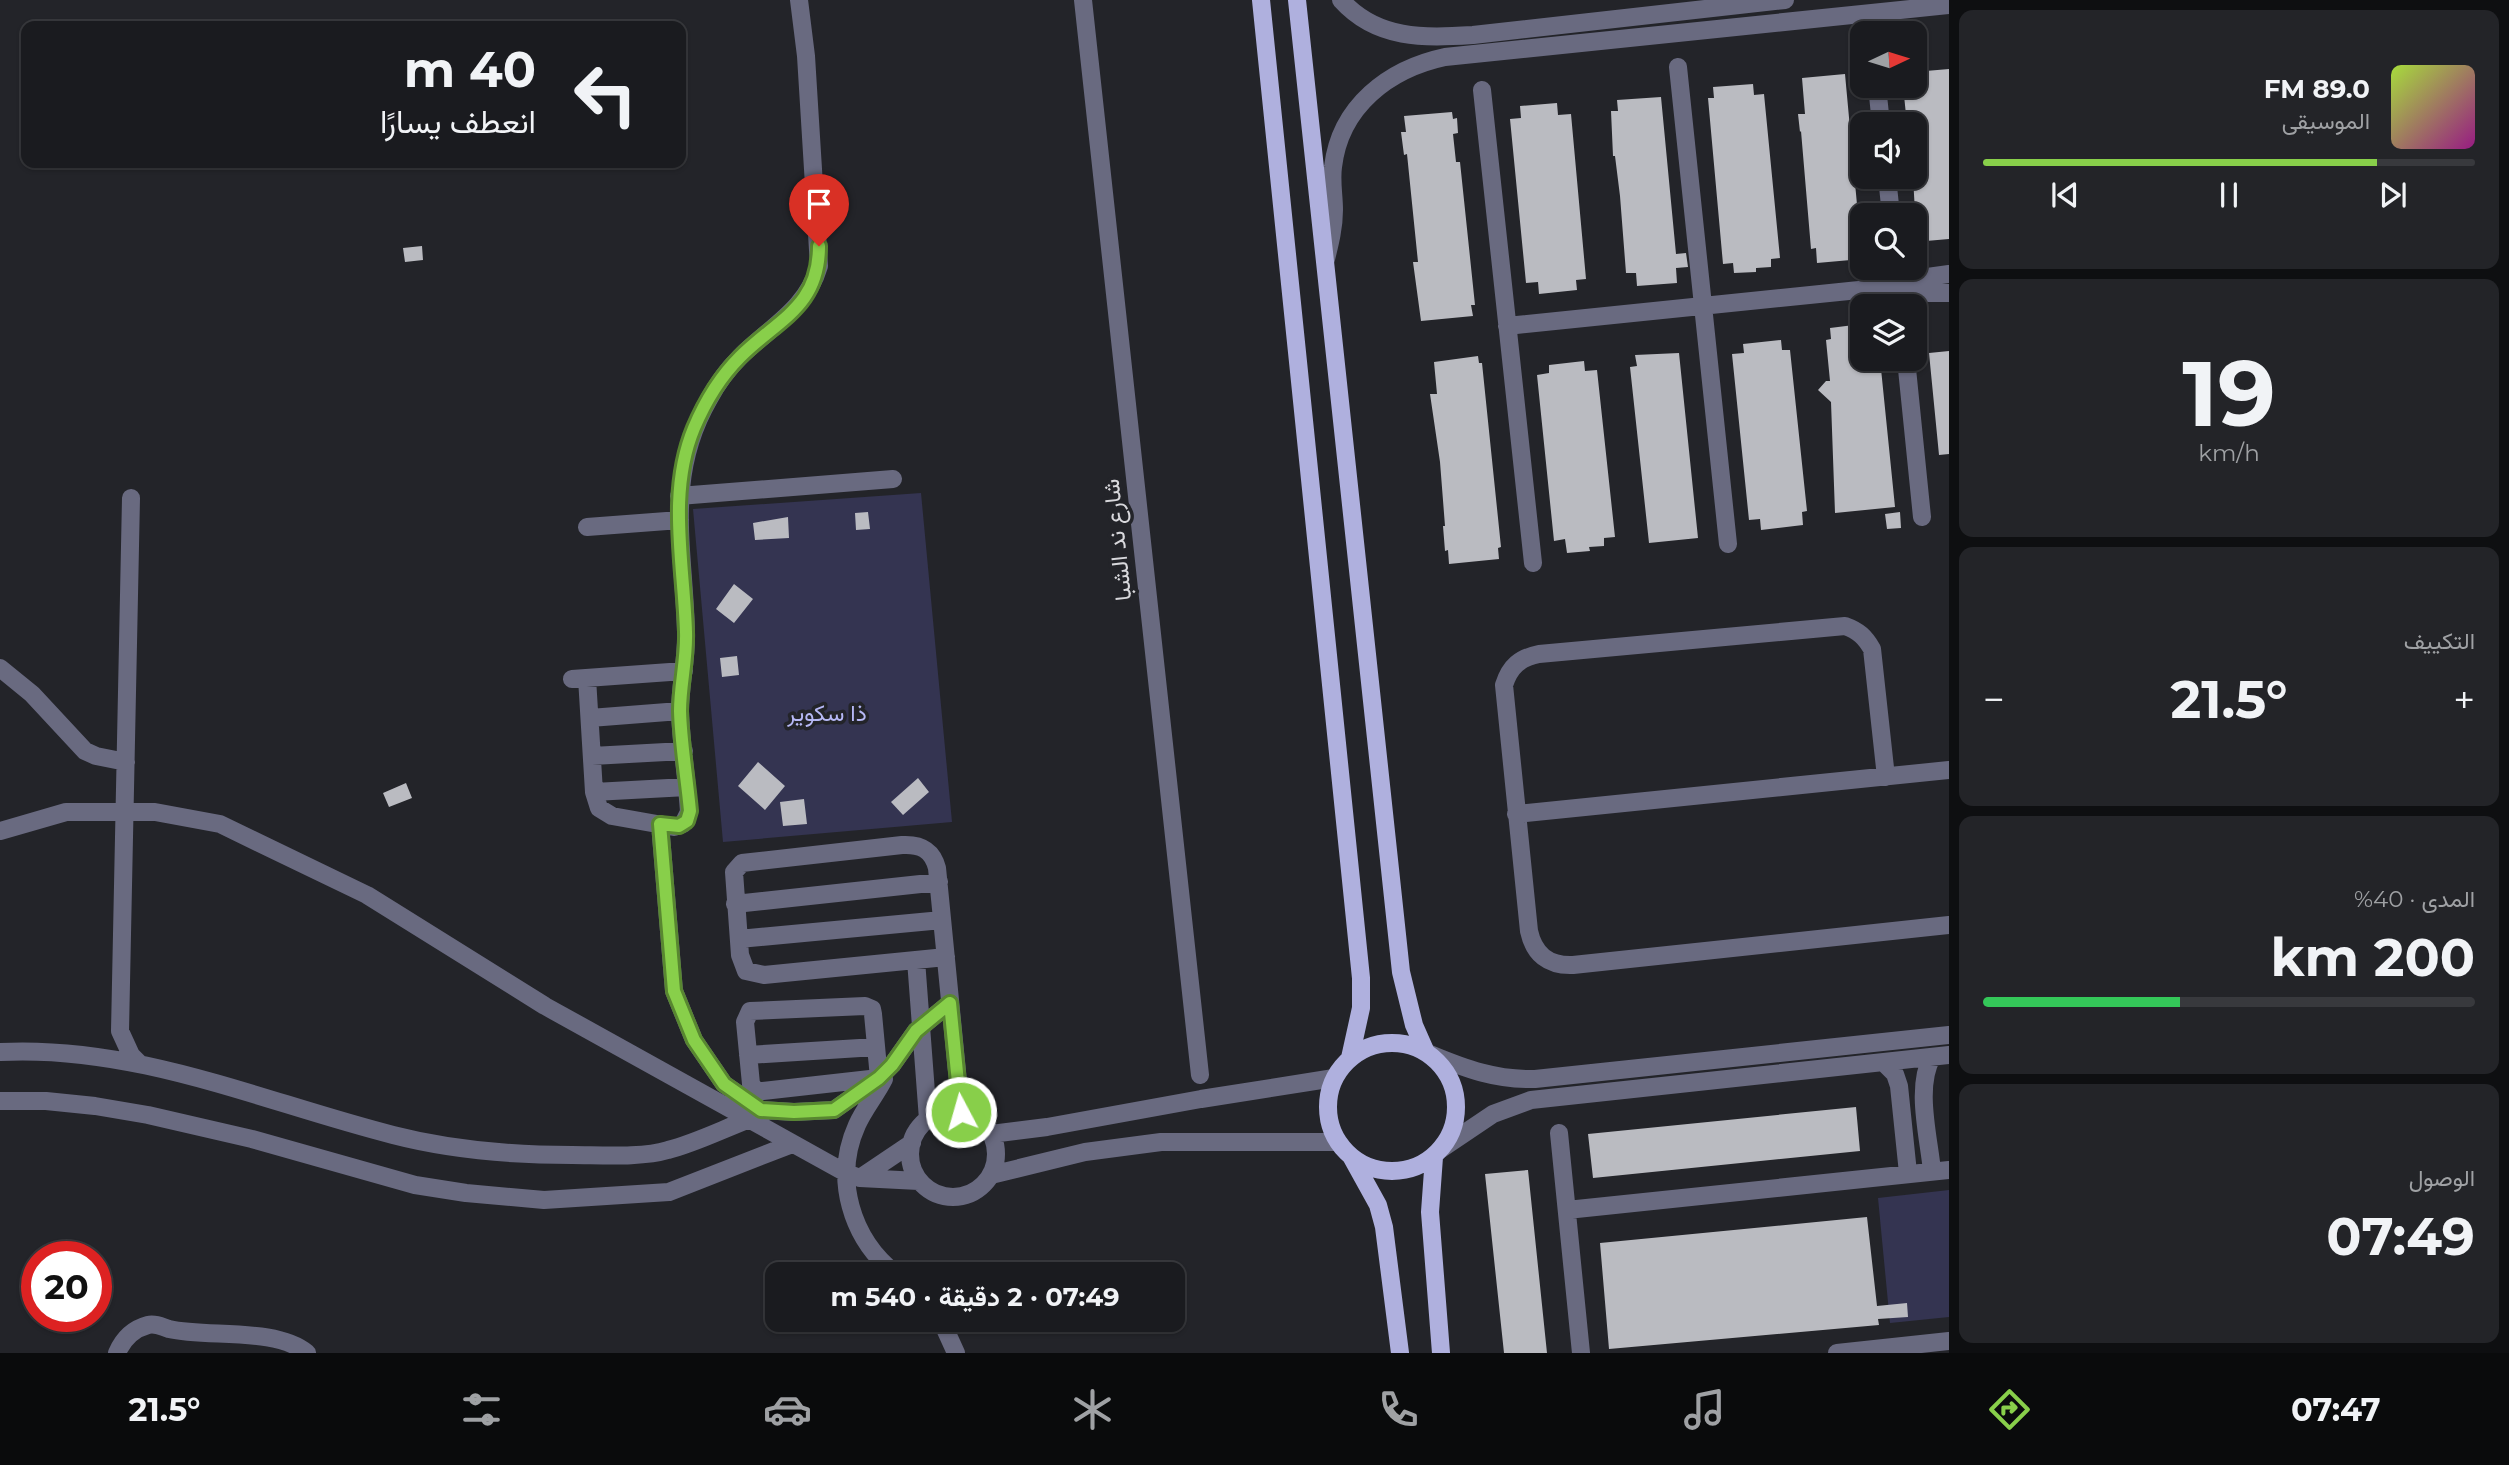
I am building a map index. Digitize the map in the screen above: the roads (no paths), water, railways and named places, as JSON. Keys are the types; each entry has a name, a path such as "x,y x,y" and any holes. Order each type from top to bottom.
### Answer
{"main road":[{"path":"1261,0 1361,978 1361,1008 1350,1058"},
{"path":"1297,0 1401,972 1414,1026 1428,1052 1443,1067 1452,1082 1457,1100 1451,1135 1437,1153 1408,1170 1393,1172 1365,1166 1338,1142 1331,1127 1329,1094 1334,1078 1350,1058 1364,1049 1387,1043 1410,1044 1428,1052"},
{"path":"1437,1153 1430,1212 1441,1353"},
{"path":"1352,1157 1378,1205 1384,1227 1400,1353"}],"street":[{"path":"684,671 580,678 590,718 594,792 599,808 607,814 674,827 687,821 690,811 680,711 684,671 686,633 678,496 688,445 710,397 738,359 806,297 819,267 806,56 799,0"},
{"name":"شارع ند الشبا","path":"1083,0 1200,1075"},
{"path":"1342,0 1374,25 1421,37 1473,34 1696,5 1785,0"},
{"path":"1630,37 1642,27 1723,18 1730,14 1731,3"},
{"path":"1325,265 1333,222 1333,168 1339,141 1352,114 1363,100 1389,78 1413,65 1445,57 1949,5"},
{"path":"1678,67 1728,544"},
{"path":"1482,90 1533,563"},
{"path":"1942,274 1949,264"},
{"path":"1507,326 1703,306 1877,280"},
{"path":"1901,280 1917,293 1949,293"},
{"path":"1907,371 1922,517"},
{"path":"678,496 893,479"},
{"path":"100,1058 115,1042 120,1031 131,498"},
{"path":"587,527 680,520"},
{"path":"1886,777 1872,649 1866,638 1857,630 1845,626 1527,656 1516,663 1508,673 1504,685 1532,943 1538,954 1548,961 1560,965 1949,925"},
{"path":"0,668 32,694 85,751 126,762"},
{"path":"590,718 680,711"},
{"path":"592,756 684,751"},
{"path":"1516,814 1949,770"},
{"path":"594,792 687,787"},
{"path":"0,831 65,812 155,812 220,824 367,895 545,1006 747,1120 853,1176 919,1181"},
{"path":"660,824 674,991 694,1040 724,1084 761,1110 834,1110 884,1073"},
{"path":"946,957 754,974 746,971 742,964 734,872 742,863 851,851 912,845 922,846 929,851 935,859 939,881 961,1112"},
{"path":"735,904 939,881"},
{"path":"739,939 942,920"},
{"path":"916,960 928,1119"},
{"path":"882,1262 861,1235 850,1208 853,1176 848,1152 858,1124 884,1073 920,1026 950,1003"},
{"path":"869,1007 873,1014 876,1047 884,1073 759,1091 751,1084 745,1018 754,1010 869,1007"},
{"path":"120,1031 131,1055 140,1064"},
{"path":"1428,1052 1486,1075 1535,1079 1949,1035"},
{"path":"748,1055 876,1047"},
{"path":"0,1052 51,1052 140,1064 219,1083 395,1136 469,1149 543,1155 618,1155 666,1151 747,1120"},
{"path":"1437,1153 1493,1114 1531,1100 1941,1056"},
{"path":"1567,1210 1941,1170 1923,1089 1924,1074 1941,1056"},
{"path":"1883,1062 1895,1074 1899,1086 1908,1173"},
{"path":"925,1074 957,1070"},
{"path":"991,1134 1047,1127 1190,1100 1334,1078"},
{"path":"0,1101 58,1102 148,1115 252,1139 415,1185 544,1200 669,1192 792,1144"},
{"path":"944,1112 961,1112 978,1119 991,1134 996,1156 991,1175 981,1187 973,1193 954,1198 935,1194 919,1181 911,1163 912,1143 928,1119 944,1112"},
{"path":"1559,1133 1581,1353"},
{"path":"991,1175 1085,1152 1161,1142 1338,1142"},
{"path":"853,1176 912,1143"},
{"path":"117,1353 122,1342 138,1329 153,1325 166,1329 279,1341 301,1348 307,1353"},
{"path":"127,1353 140,1339 166,1329"},
{"path":"946,1332 956,1353"},
{"path":"222,1334 232,1339 293,1353"},
{"path":"1837,1353 1949,1341"}],"park label":[{"name":"ذا سكوير","path":"827,713"}]}
